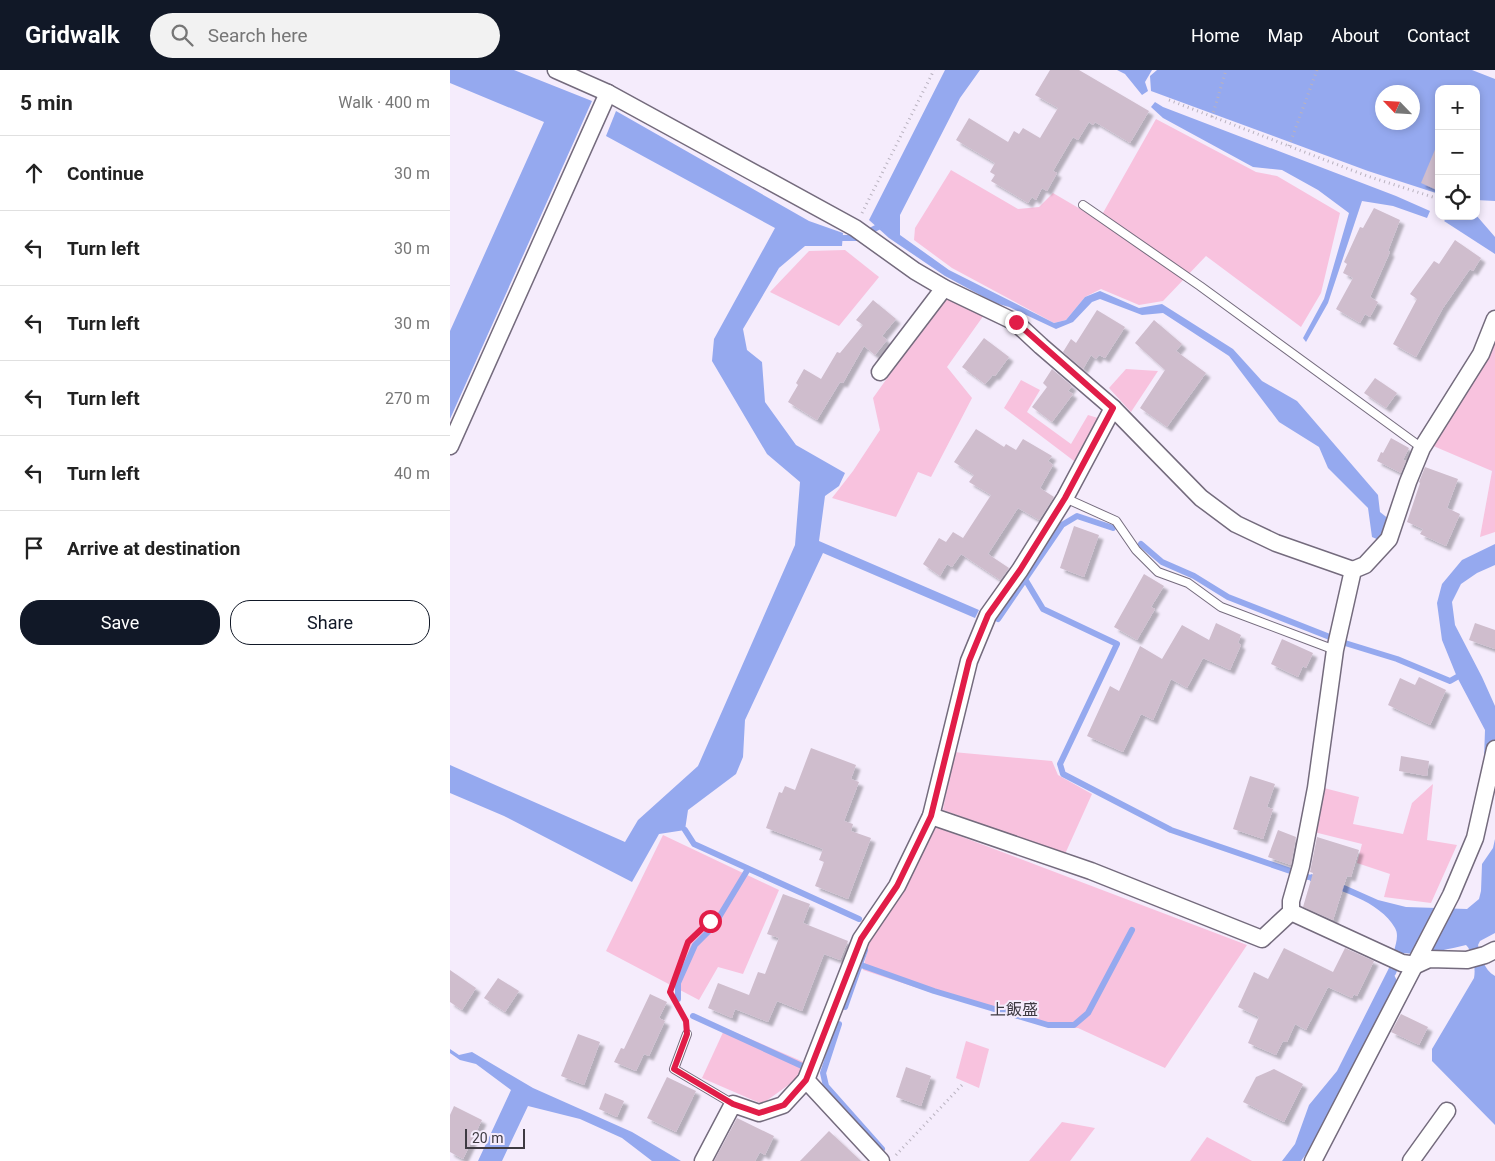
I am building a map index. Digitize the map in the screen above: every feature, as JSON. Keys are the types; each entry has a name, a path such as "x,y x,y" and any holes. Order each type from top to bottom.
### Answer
{"street":[{"path":"556,70 608,93 855,228 915,271 944,288 1016,322 1113,408 1201,498 1236,524 1276,542 1353,570 1365,565 1389,539 1422,448 1481,354 1495,319"},
{"path":"450,446 608,93"},
{"path":"880,372 944,288"},
{"path":"702,1161 733,1104 759,1113 784,1105 806,1080 861,939 897,886 931,816 969,661 988,615 1020,570 1065,498 1113,408"},
{"path":"931,816 1091,871 1262,939 1291,912 1291,901 1299,873 1316,788 1337,643 1353,570"},
{"path":"1313,1161 1404,962 1451,895 1475,838 1495,749"},
{"path":"1291,912 1404,962 1429,959 1467,960 1490,953"},
{"path":"806,1080 881,1161"},
{"path":"1411,1161 1447,1110"}],"lane":[{"path":"1083,205 1200,286 1422,448"},
{"path":"1065,498 1116,521 1136,550 1158,572 1188,583 1221,607 1337,643"},
{"path":"687,1034 674,1069 733,1104"}],"path":[{"path":"855,228 934,70"},
{"path":"1212,117 1226,70"},
{"path":"1289,146 1317,70"},
{"path":"1169,100 1367,176 1435,199"},
{"path":"687,1034 686,1021 670,992 688,942 710,921"},
{"path":"891,1161 962,1084"}],"shaded area":[{"path":"1156,119 1256,172 1277,176 1340,213 1321,293 1301,327 1206,256 1163,301 1139,305 1101,289 1085,297 1066,320 1054,323 952,268 914,240 915,228 951,170 1018,209 1039,207 1053,193 1099,220"},
{"path":"845,250 879,277 839,326 770,292 809,251"},
{"path":"945,297 984,315 947,367 972,398 931,477 918,472 896,517 832,498 853,471 880,430 873,398"},
{"path":"1495,339 1495,532 1480,537 1492,471 1431,445"},
{"path":"1126,369 1158,371 1131,412 1109,388"},
{"path":"1021,380 1040,390 1027,412 1071,444 1088,415 1098,418 1074,461 1004,408"},
{"path":"953,752 1052,761 1058,775 1092,794 1065,854 943,810"},
{"path":"1433,784 1427,840 1457,845 1431,903 1384,897 1390,874 1357,863 1362,844 1314,832 1324,788 1359,797 1353,824 1403,834 1412,803"},
{"path":"936,827 1247,945 1165,1068 1078,1028 1049,1027 863,970 871,934 902,895"},
{"path":"663,835 779,890 743,974 718,967 699,1000 606,951"},
{"path":"725,1028 806,1063 801,1076 762,1104 702,1078"},
{"path":"966,1041 989,1049 979,1088 956,1078"},
{"path":"1062,1122 1095,1128 1070,1161 1029,1161"},
{"path":"1207,1137 1252,1161 1190,1161"}],"water":[{"path":"450,70 514,70 592,101 450,419 450,331 544,122 450,83"},
{"path":"945,70 980,70 960,98 900,215 900,235 949,270 1054,323 1066,320 1085,297 1100,291 1139,308 1162,304 1233,349 1262,381 1297,401 1378,495 1380,512 1390,520 1379,540 1372,537 1368,508 1328,468 1319,447 1279,422 1229,356 1163,313 1142,315 1100,299 1092,302 1073,322 1056,329 1009,307 995,303 945,276 889,238 869,220"},
{"path":"1117,70 1152,70 1145,82 1148,91 1142,95 1125,74"},
{"path":"1157,70 1472,70 1495,79 1495,201 1480,200 1480,85 1435,85 1435,193 1368,171 1151,91 1150,76"},
{"path":"1155,102 1163,107 1396,196 1430,211 1427,218 1393,206 1362,201 1328,303 1306,342 1303,338 1324,299 1349,213 1318,190 1282,170 1253,167 1163,118 1151,107"},
{"path":"616,111 809,221 843,233 842,246 805,246 779,268 743,329 747,350 762,362 765,402 796,445 845,473 839,486 825,496 819,541 979,610 975,618 823,553 745,720 743,757 736,774 688,810 685,830 659,834 632,882 504,816 450,793 450,765 625,842 638,820 698,766 795,545 800,482 767,454 712,361 714,339 775,228 606,136"},
{"path":"1480,220 1495,237 1495,254 1444,221"},
{"path":"1495,544 1495,565 1477,573 1461,584 1452,602 1455,625 1495,706 1495,771 1484,759 1485,730 1457,677 1442,640 1437,603 1442,584 1462,560"},
{"path":"1495,839 1495,933 1480,941 1478,945 1485,966 1495,976 1495,1125 1432,1061 1432,1049 1474,978 1473,960 1466,945 1412,954 1394,951 1397,933 1388,919 1379,910 1357,897 1310,881 1308,877 1311,874 1342,884 1378,900 1406,907 1467,909 1479,899 1482,864 1493,848"},
{"path":"1390,966 1397,981 1317,1139 1301,1161 1282,1161 1295,1144 1309,1105 1337,1071"},
{"path":"450,1049 459,1055 472,1052 533,1088 632,1132 681,1161 652,1161 622,1138 580,1119 528,1106 502,1161 478,1161 511,1090 476,1064 460,1060 450,1053"}],"building":[{"path":"1050,70 1079,70 1149,111 1130,143 1095,122 1093,125 1089,122 1078,140 1073,137 1053,171 1057,173 1047,191 1042,188 1036,200 1032,197 1028,203 991,181 995,175 990,172 995,163 956,140 969,118 1008,142 1014,131 1019,134 1023,128 1040,138 1058,108 1035,95"},
{"path":"1435,150 1435,189 1421,183"},
{"path":"1374,208 1400,220 1388,251 1390,252 1370,297 1378,302 1370,317 1365,314 1360,323 1336,309 1353,278 1343,273 1347,264 1344,262 1360,227 1363,228"},
{"path":"1455,240 1481,258 1473,271 1470,269 1443,308 1416,357 1393,344 1417,299 1410,294 1434,261 1439,264"},
{"path":"873,300 896,319 882,336 887,340 875,355 864,346 843,383 840,382 817,420 788,402 798,385 796,383 804,369 821,379 837,352 840,353 863,325 856,320"},
{"path":"1097,310 1125,327 1105,358 1099,355 1096,359 1091,355 1083,369 1063,352 1071,339 1076,343"},
{"path":"1154,320 1182,344 1176,351 1206,373 1167,427 1140,408 1165,370 1135,343"},
{"path":"984,338 1009,357 995,376 993,375 985,384 962,367"},
{"path":"1052,369 1072,386 1068,391 1073,394 1052,422 1032,407 1047,387 1043,383"},
{"path":"1375,378 1397,393 1386,408 1364,393"},
{"path":"976,429 1004,447 1006,444 1016,450 1023,439 1052,456 1048,461 1053,465 1040,488 1054,497 1039,520 1018,508 988,554 1009,568 1000,580 961,554 952,567 947,564 940,576 923,564 939,538 946,542 953,532 963,538 991,495 969,482 974,475 954,462"},
{"path":"1391,438 1409,448 1403,460 1406,461 1401,473 1377,461"},
{"path":"1425,467 1458,479 1447,508 1460,514 1446,546 1420,534 1423,529 1407,522"},
{"path":"1074,526 1099,535 1084,577 1060,568"},
{"path":"1144,574 1164,586 1151,607 1155,609 1137,640 1114,627"},
{"path":"1216,623 1241,635 1238,643 1241,645 1230,670 1203,658 1187,688 1171,679 1153,720 1141,714 1123,752 1087,736 1110,686 1119,691 1140,646 1162,659 1182,625 1209,640"},
{"path":"1475,623 1495,630 1495,649 1469,640"},
{"path":"1282,639 1313,653 1306,668 1303,666 1298,677 1271,664"},
{"path":"1419,677 1446,690 1430,725 1388,705 1400,678 1415,685"},
{"path":"811,748 856,765 851,779 859,782 844,821 853,824 851,831 871,838 848,899 815,886 824,862 819,860 823,849 766,828 779,792 782,793 785,786 795,790"},
{"path":"1401,756 1429,761 1427,776 1399,771"},
{"path":"1250,776 1275,784 1267,807 1273,809 1263,839 1233,829"},
{"path":"1278,830 1296,837 1291,865 1268,857"},
{"path":"1317,837 1359,850 1351,877 1347,876 1333,920 1303,907 1313,873 1310,872"},
{"path":"783,894 810,904 803,923 848,941 840,960 824,954 802,1011 777,1001 768,1022 735,1009 732,1018 708,1008 718,983 749,995 758,972 765,974 779,938 767,934"},
{"path":"1284,948 1333,972 1345,948 1374,961 1357,996 1354,994 1352,998 1328,987 1306,1030 1295,1024 1287,1042 1283,1041 1276,1055 1248,1043 1259,1017 1238,1007 1254,972 1268,979"},
{"path":"450,970 476,988 462,1010 450,1002"},
{"path":"498,978 519,991 505,1012 484,998"},
{"path":"650,994 667,1002 659,1018 665,1021 649,1056 644,1054 636,1071 614,1062 621,1048 624,1049"},
{"path":"1401,1014 1428,1027 1419,1045 1391,1032"},
{"path":"578,1034 600,1042 584,1085 561,1076"},
{"path":"906,1067 931,1076 921,1106 896,1097"},
{"path":"1274,1069 1303,1084 1284,1122 1243,1102 1256,1077"},
{"path":"667,1077 696,1091 676,1132 647,1118"},
{"path":"605,1093 624,1101 617,1117 599,1109"},
{"path":"454,1106 482,1120 463,1159 450,1152 450,1115"},
{"path":"737,1118 774,1136 765,1155 760,1152 755,1161 714,1161"},
{"path":"829,1131 861,1161 800,1161"}],"waterway":[{"path":"842,238 856,238 878,227"},
{"path":"998,619 1062,525 1077,516 1113,528"},
{"path":"1141,544 1162,562 1194,576 1228,597 1345,643 1397,659 1450,681 1457,677"},
{"path":"1025,579 1043,609 1117,644 1060,764 1063,774 1171,830 1308,877"},
{"path":"685,830 694,844 859,919"},
{"path":"678,999 678,983 695,945 713,927 748,869"},
{"path":"861,965 934,991 1048,1025 1074,1025 1088,1013 1132,930"},
{"path":"845,1007 865,950"},
{"path":"1393,973 1401,953"},
{"path":"693,1016 802,1066"},
{"path":"839,1024 823,1073 826,1086 882,1149"}],"district":[{"name":"上飯盛","path":"1014,1009"}],"route":[{"path":"710,921 688,942 670,992 686,1021 687,1034 674,1069 733,1104 759,1113 784,1105 806,1080 861,939 897,886 931,816 969,661 988,615 1020,570 1065,498 1113,408 1016,322"}]}
